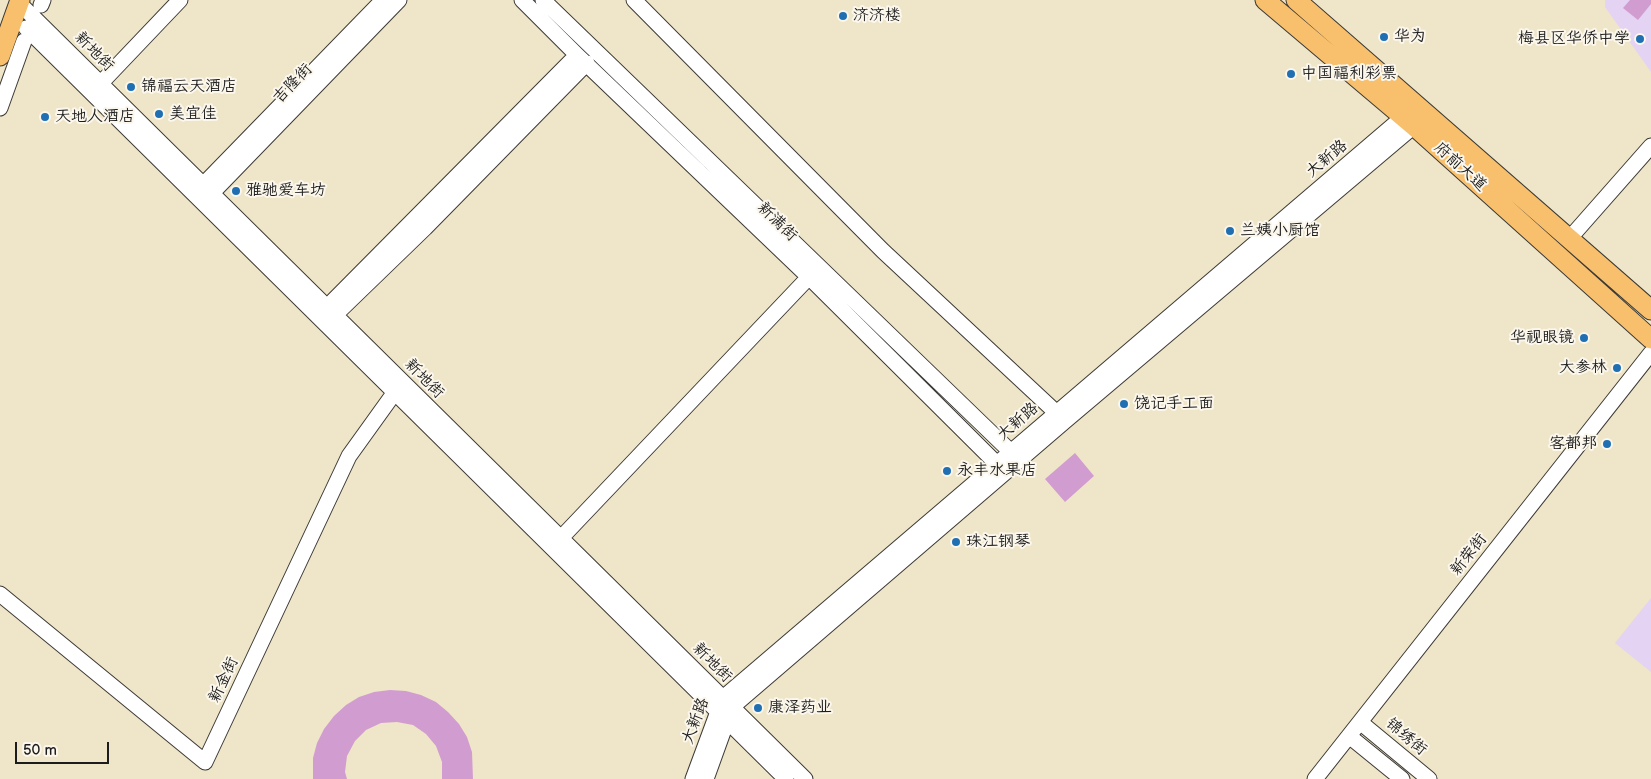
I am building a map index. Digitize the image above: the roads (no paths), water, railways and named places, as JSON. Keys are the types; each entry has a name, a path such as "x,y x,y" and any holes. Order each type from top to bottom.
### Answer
{"main road":[{"name":"府前大道","path":"1265,0 1409,121 1651,339"},
{"name":"府前大道","path":"1296,0 1651,310"},
{"path":"0,56 20,1"}],"street":[{"path":"98,81 170,0"},
{"path":"98,81 180,0"},
{"name":"吉隆街","path":"208,188 383,0"},
{"name":"吉隆街","path":"208,188 399,0"},
{"name":"新满街","path":"522,0 809,277 1005,473"},
{"name":"新满街","path":"543,0 1010,452"},
{"path":"634,0 883,252 1065,421"},
{"name":"新地街","path":"20,1 98,81 805,779"},
{"name":"新地街","path":"0,108 25,34 786,779"},
{"path":"331,311 582,59"},
{"name":"大新路","path":"693,779 727,703 1010,452 1409,121"},
{"name":"大新路","path":"706,779 727,703 1005,473 1409,121"},
{"path":"1569,239 1651,146"},
{"path":"561,538 809,277"},
{"name":"新荣街","path":"1315,779 1651,353"},
{"name":"新金街","path":"0,594 205,762 349,456 402,381"},
{"name":"锦绣街","path":"1360,722 1429,779"},
{"path":"1349,736 1402,779"}],"place":[{"name":"济济楼","path":"843,16"},
{"name":"华为","path":"1384,37"},
{"name":"梅县区华侨中学","path":"1640,39"},
{"name":"中国福利彩票","path":"1291,74"},
{"name":"锦福云天酒店","path":"131,87"},
{"name":"美宜佳","path":"159,114"},
{"name":"天地人酒店","path":"45,117"},
{"name":"雅驰爱车坊","path":"236,191"},
{"name":"兰姨小厨馆","path":"1230,231"},
{"name":"华视眼镜","path":"1584,338"},
{"name":"大参林","path":"1617,368"},
{"name":"饶记手工面","path":"1124,404"},
{"name":"客都邦","path":"1607,444"},
{"name":"永丰水果店","path":"947,471"},
{"name":"珠江钢琴","path":"956,542"},
{"name":"康泽药业","path":"758,708"}]}
